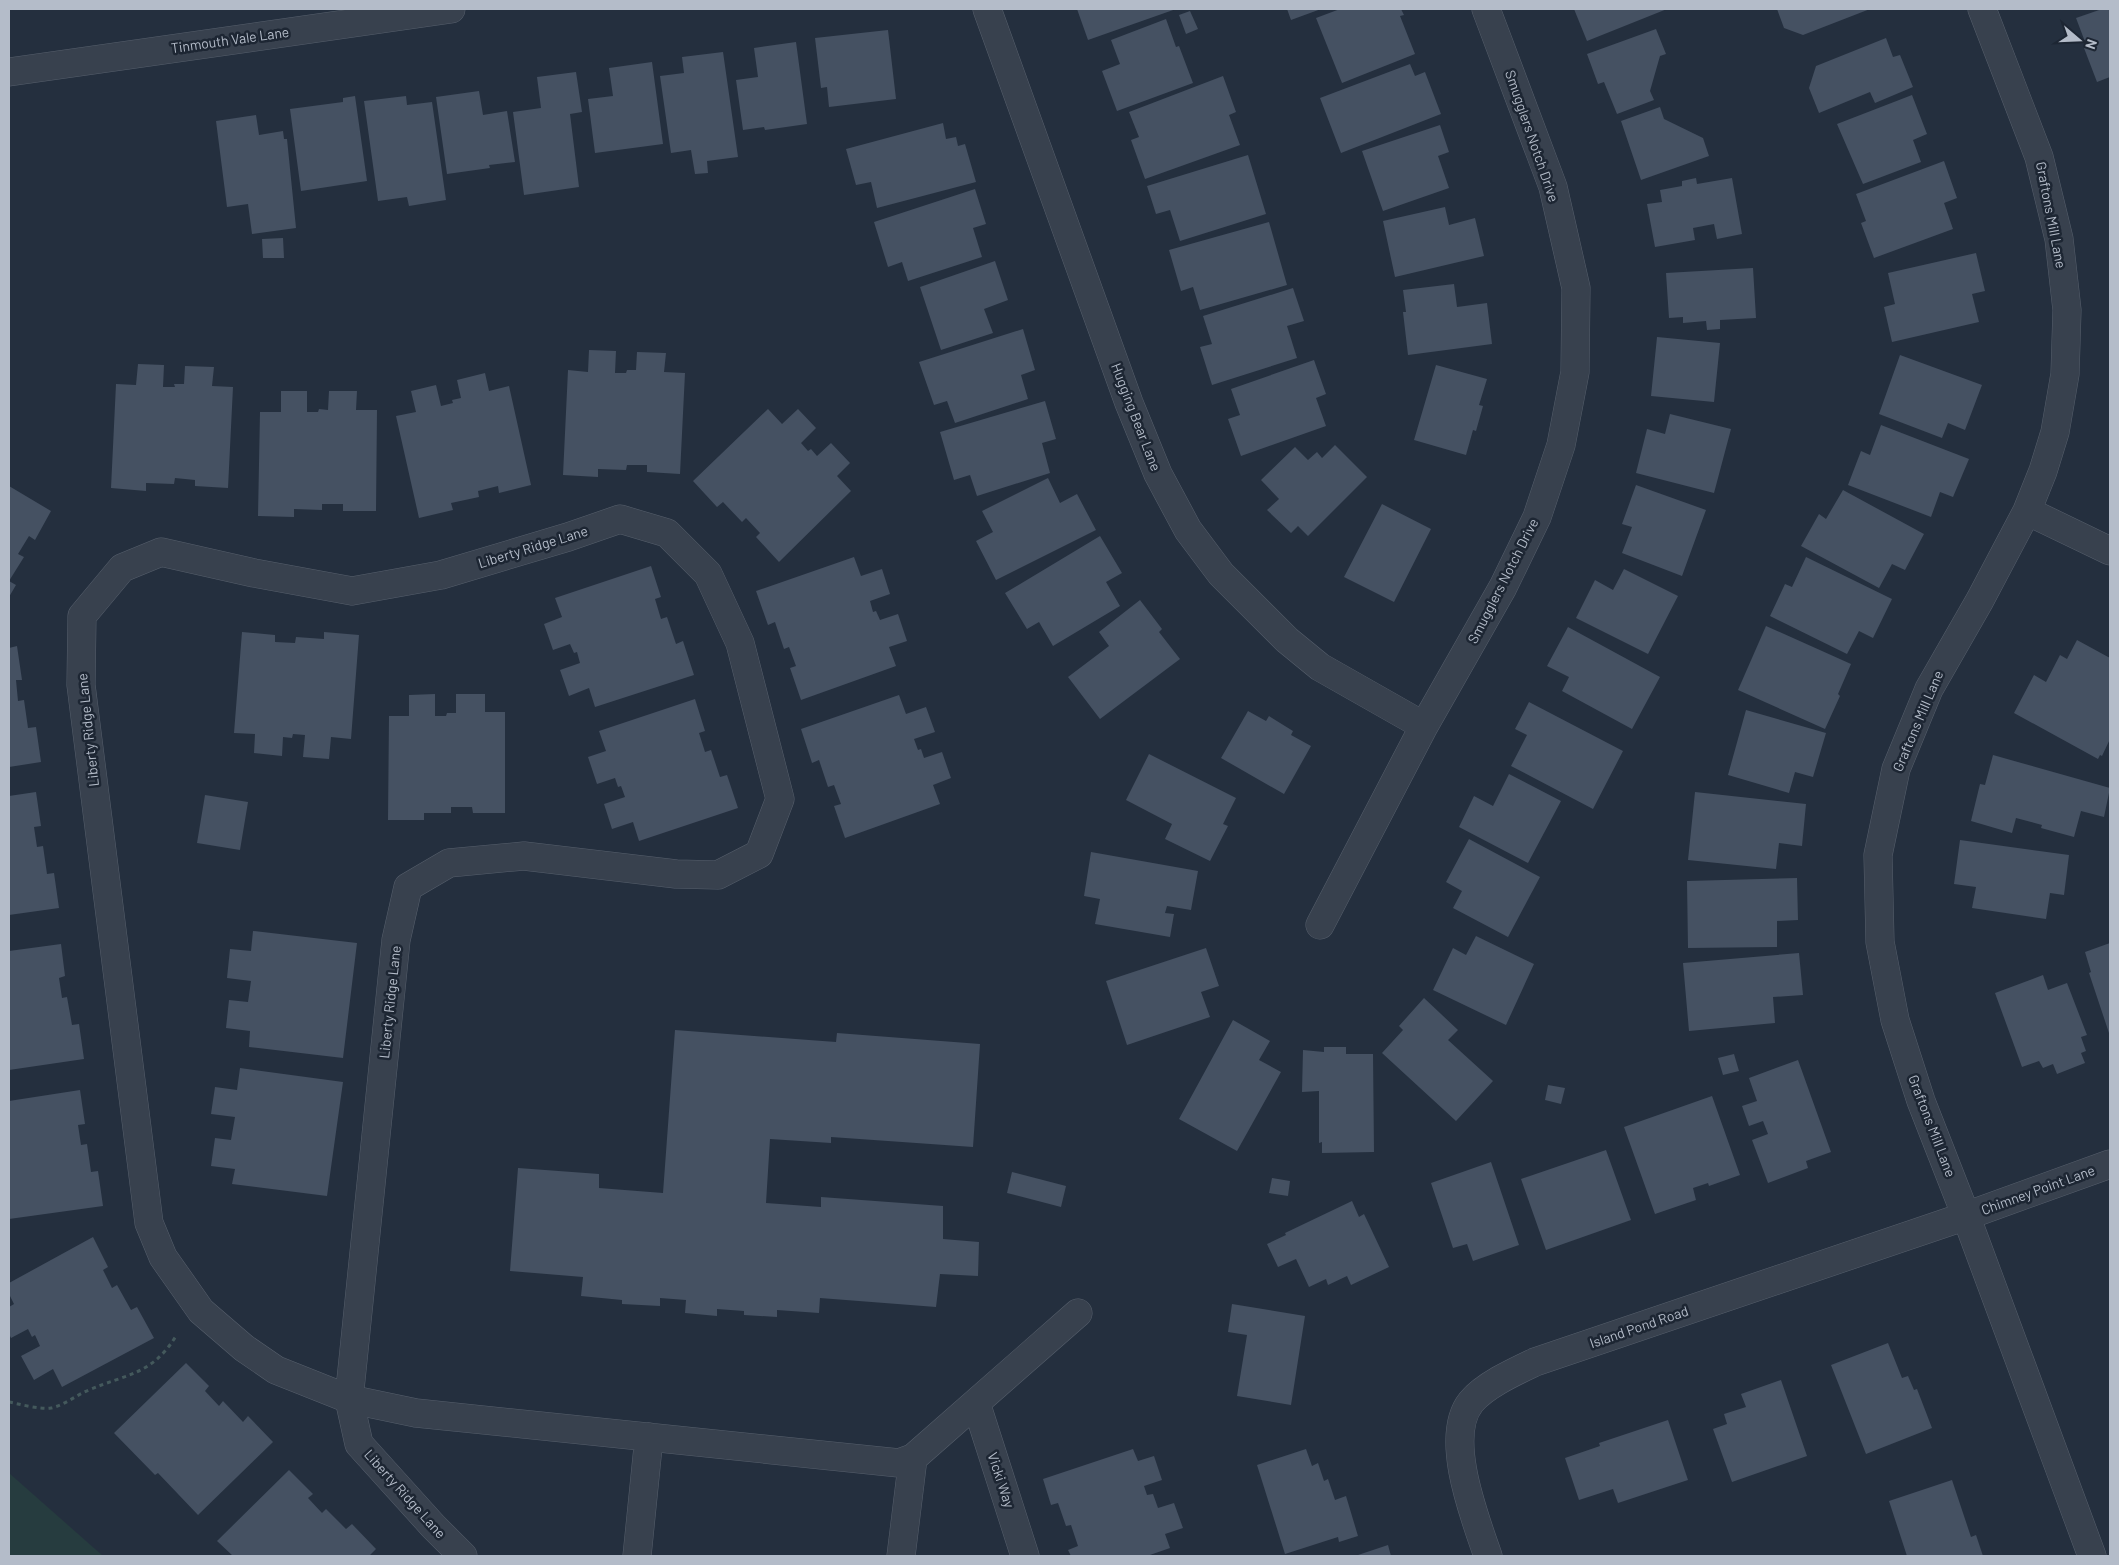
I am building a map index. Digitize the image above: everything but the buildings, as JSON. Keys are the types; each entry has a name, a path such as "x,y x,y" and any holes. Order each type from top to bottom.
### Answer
{"street":[{"name":"Tinmouth Vale Lane","path":"9,72 450,9"},
{"name":"Hugging Bear Lane","path":"987,9 1129,403 1158,474 1188,530 1221,574 1287,640 1320,667 1424,726"},
{"name":"Smugglers Notch Drive","path":"1320,925 1424,726 1503,587 1537,517 1561,445 1574,372 1576,288 1553,187 1486,9"},
{"name":"Graftons Mill Lane","path":"1982,9 2039,157 2058,239 2067,310 2065,374 2055,432 2044,471 2027,511 1980,600 1929,689 1896,769 1878,855 1880,942 1895,1020 1921,1100 2092,1556"},
{"path":"2027,511 2110,551"},
{"name":"Liberty Ridge Lane","path":"348,1398 276,1370 244,1348 201,1311 163,1257 149,1223 81,685 82,616 122,568 161,552 254,573 352,591 441,574 568,537 620,519 667,533 708,574 740,643 780,799 759,854 718,875 676,874 524,856 449,863 408,887 396,940 348,1398 359,1444 432,1526 463,1556"},
{"name":"Chimney Point Lane","path":"1966,1216 2110,1164"},
{"name":"Island Pond Road","path":"1488,1556 1464,1478 1460,1434 1464,1414 1472,1401 1505,1376 1536,1362 1966,1216"},
{"path":"348,1398 416,1413 900,1463 913,1458 1078,1313"},
{"name":"Vicki Way","path":"976,1403 1025,1556"},
{"path":"637,1556 649,1437"},
{"path":"902,1556 913,1458"}],"path":[{"path":"9,1402 49,1408 74,1399 88,1390 150,1367 174,1340 196,1304"}],"green space":[{"path":"9,1473 103,1556 9,1556"}]}
